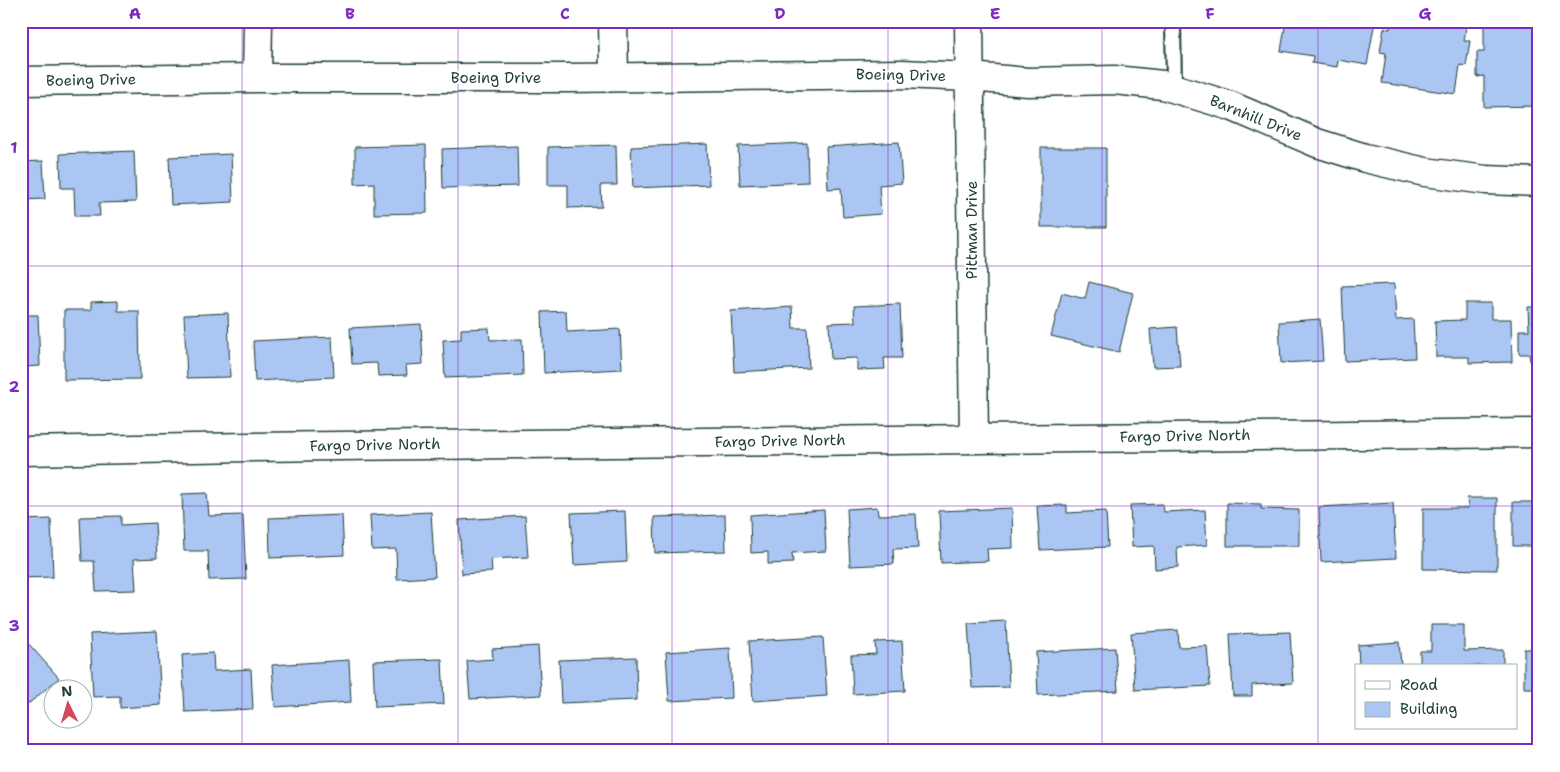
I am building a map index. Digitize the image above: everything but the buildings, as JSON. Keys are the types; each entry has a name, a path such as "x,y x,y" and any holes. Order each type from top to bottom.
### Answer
{"street":[{"path":"258,21 258,78"},
{"path":"613,21 614,77"},
{"name":"Pittman Drive","path":"969,21 974,439"},
{"name":"Boeing Drive","path":"21,81 902,74 970,77"},
{"name":"Barnhill Drive","path":"970,77 1028,82 1114,80 1163,85 1231,106 1317,143 1365,158 1442,174 1486,180 1539,182"},
{"name":"Fargo Drive North","path":"21,451 251,446 1539,432"}],"lane":[{"path":"1173,21 1174,88"}]}
